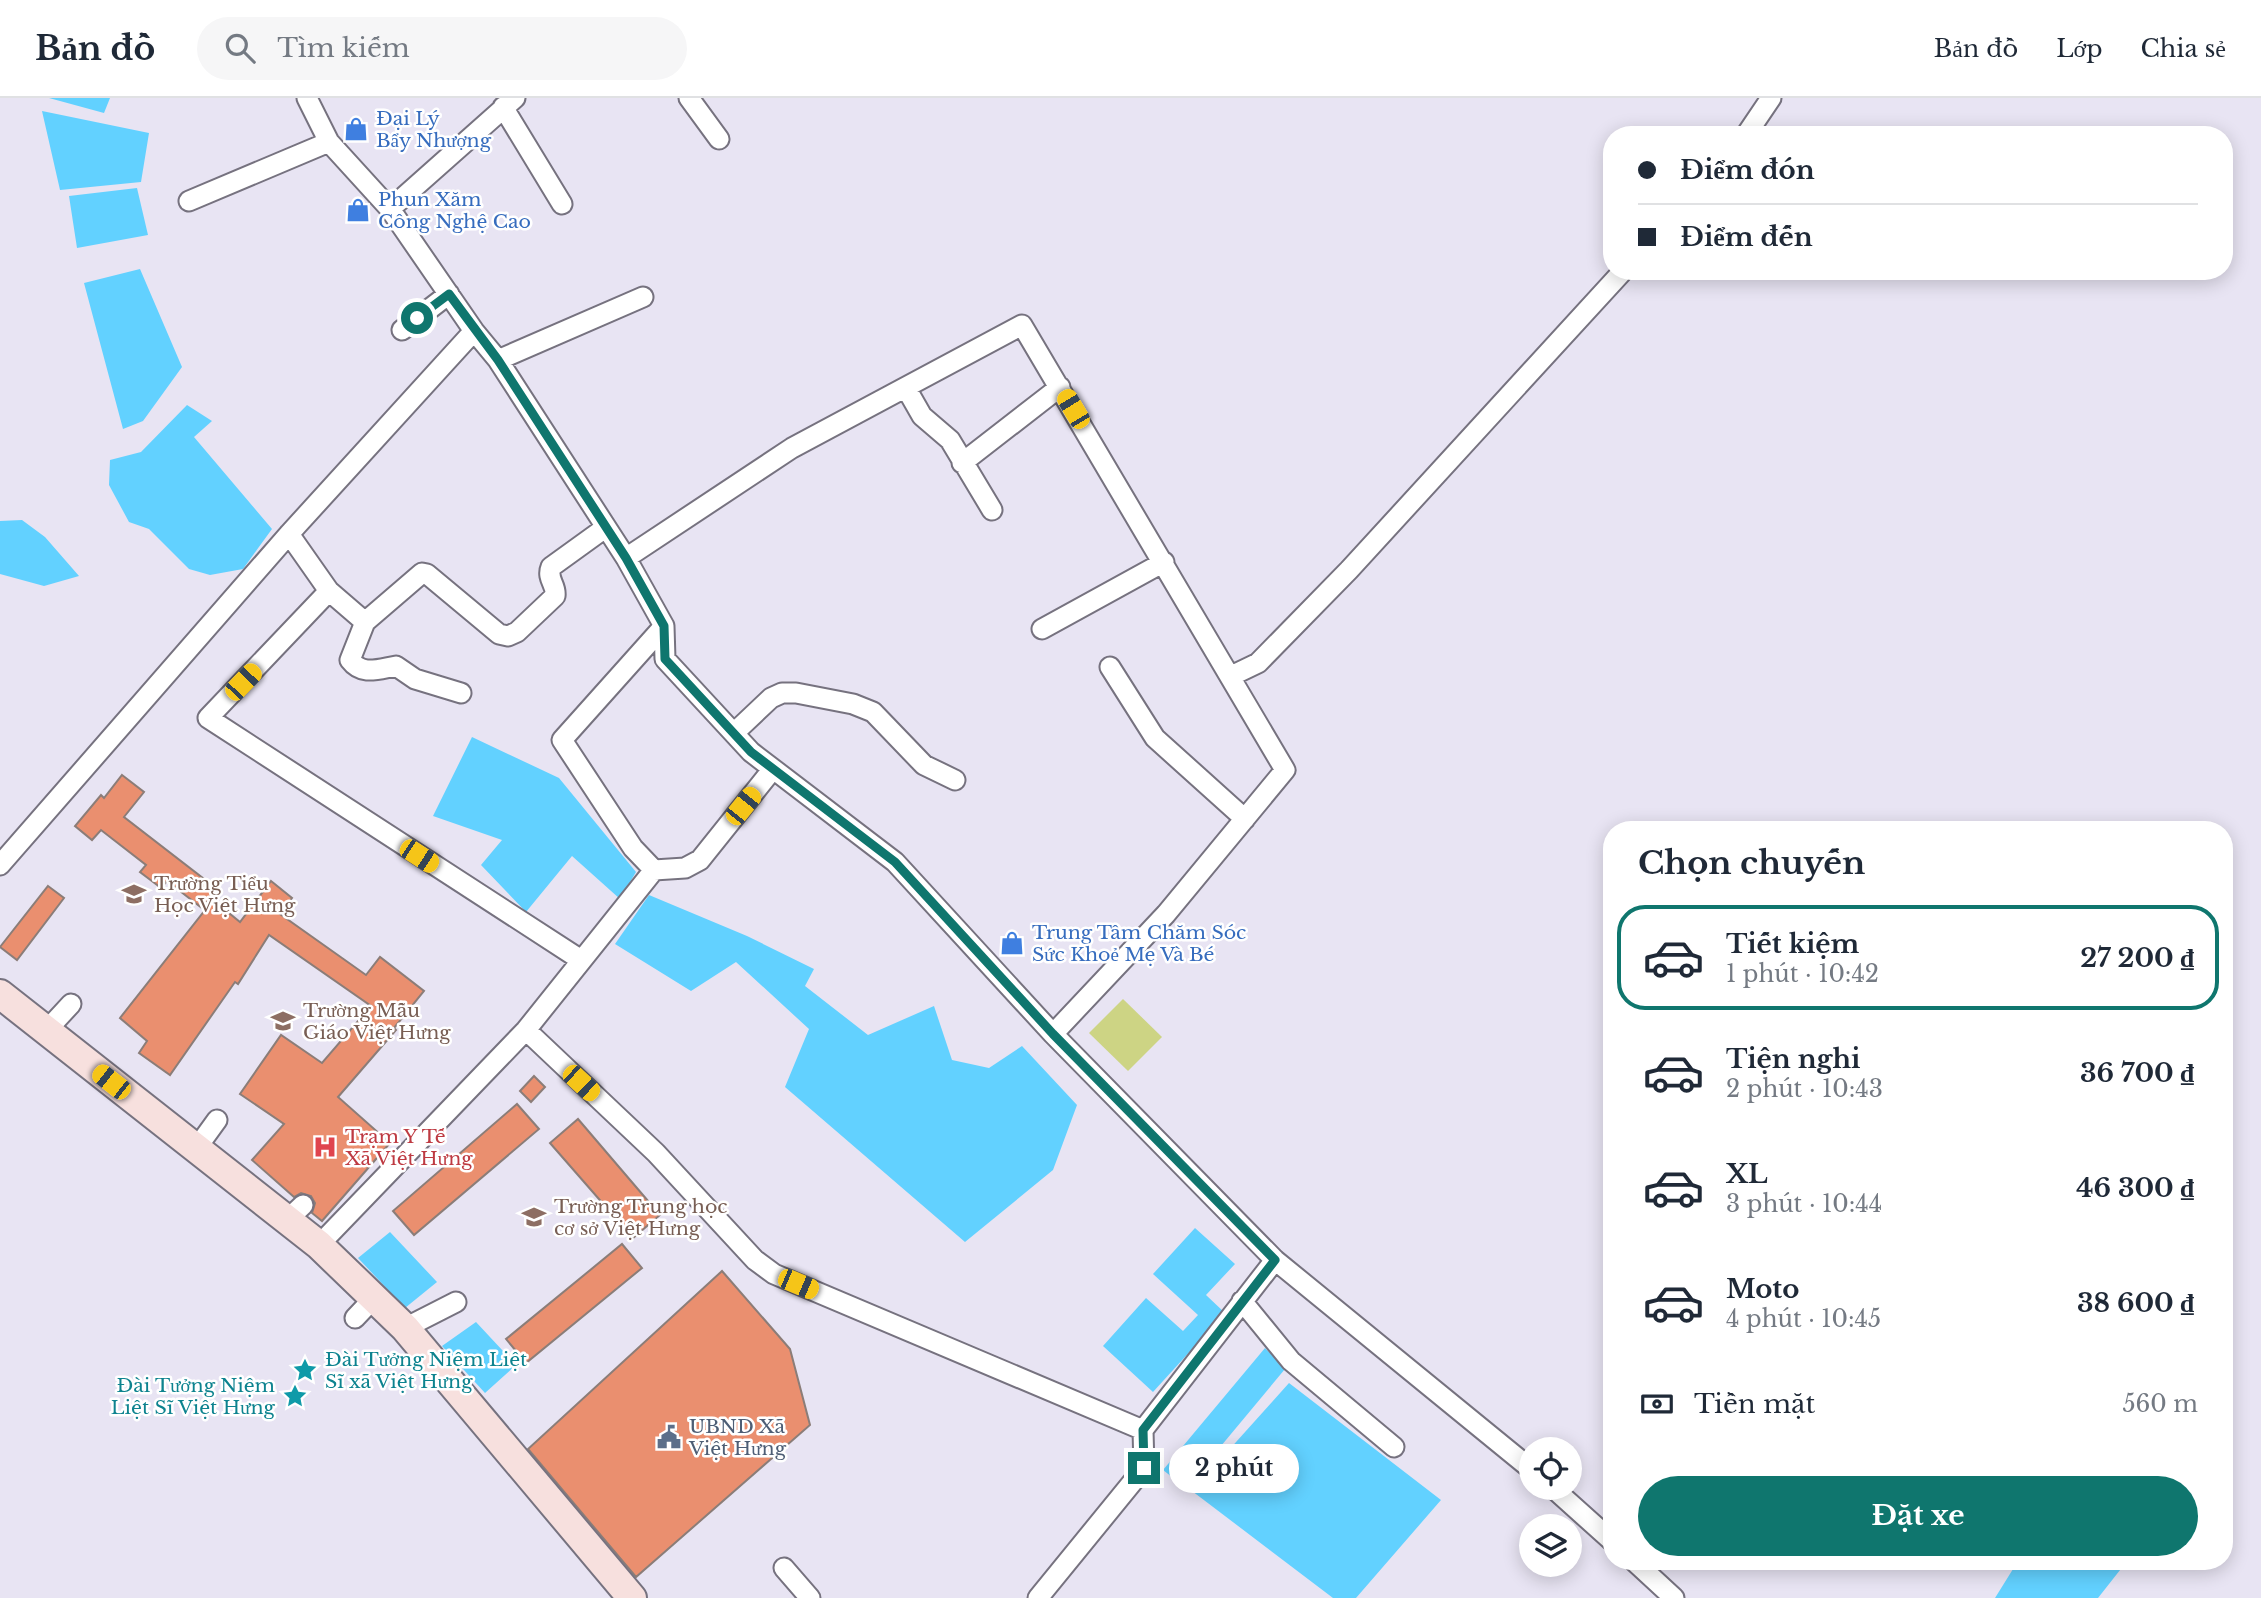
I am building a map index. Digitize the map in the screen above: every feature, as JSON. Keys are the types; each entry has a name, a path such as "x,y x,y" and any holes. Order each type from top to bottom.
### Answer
{"main road":[{"path":"0,994 196,1149 295,1212 364,1308 405,1328 557,1497 628,1587"}],"street":[{"path":"307,98 329,142 390,209 474,331 498,360 626,558 664,626 665,659 772,770 895,862 1053,1034 1275,1260 1519,1459"},
{"path":"689,98 719,139"},
{"path":"1752,126 1771,98"},
{"path":"390,209 509,103 562,204"},
{"path":"189,201 329,142"},
{"path":"1231,676 1258,663 1349,570 1615,280"},
{"path":"402,330 449,294"},
{"path":"498,360 643,297"},
{"path":"626,558 792,448 1022,325 1285,770 1166,914 1053,1034"},
{"path":"0,865 289,534 474,331"},
{"path":"962,463 1060,387"},
{"path":"906,388 922,416 950,440 992,510"},
{"path":"461,693 415,679 396,666 366,671 355,667 350,660 365,622 422,573 499,634 508,636 517,632 555,596 549,579 551,567 605,528"},
{"path":"289,534 329,591 365,622"},
{"path":"1042,629 1164,562"},
{"path":"329,591 208,718 581,960"},
{"path":"654,870 634,848 562,740 664,626"},
{"path":"1110,667 1155,738 1245,819"},
{"path":"734,733 771,698 782,693 796,693 853,704 873,712 925,765 955,780"},
{"path":"319,1245 526,1030 654,870 685,867 700,860 772,770"},
{"path":"46,1031 71,1004"},
{"path":"526,1030 656,1153 755,1260 774,1273 1143,1430"},
{"path":"196,1149 216,1120"},
{"path":"1038,1598 1144,1468 1143,1430 1275,1260"},
{"path":"1242,1301 1291,1361 1394,1447"},
{"path":"405,1328 456,1302"},
{"path":"1566,1500 1603,1533"},
{"path":"784,1568 810,1598"},
{"path":"1644,1570 1674,1598"}],"green space":[{"path":"1123,999 1162,1037 1128,1071 1089,1033"}],"water":[{"path":"49,98 110,98 104,113"},
{"path":"42,111 149,133 141,182 60,190"},
{"path":"137,188 148,235 77,248 69,196"},
{"path":"140,269 182,367 143,421 123,429 84,283"},
{"path":"187,405 212,421 194,437 272,529 243,569 210,575 189,569 149,529 129,522 109,485 110,460 141,452"},
{"path":"22,520 45,537 79,576 44,586 0,574 0,521"},
{"path":"472,737 559,778 636,872 620,899 572,856 526,912 481,865 502,840 433,816"},
{"path":"649,895 747,936 814,969 805,986 868,1035 934,1006 952,1060 989,1068 1022,1046 1077,1105 1053,1170 965,1242 785,1087 809,1029 736,962 691,991 615,944"},
{"path":"1195,1228 1235,1264 1206,1295 1225,1313 1153,1392 1103,1346 1146,1298 1183,1331 1198,1315 1153,1274"},
{"path":"390,1232 437,1282 405,1308 358,1258"},
{"path":"476,1322 516,1365 485,1393 442,1346"},
{"path":"1265,1348 1285,1369 1186,1488 1163,1470"},
{"path":"1289,1383 1441,1500 1356,1598 1333,1598 1192,1491"},
{"path":"2012,1570 2120,1570 2098,1598 1995,1598"}],"building":[{"path":"122,775 144,792 124,817 217,889 202,908 167,881 161,888 140,872 146,865 101,830 92,840 75,826 101,795 104,798"},
{"path":"271,881 292,898 280,914 366,975 380,957 424,991 394,1028 396,1030 338,1097 390,1143 322,1221 312,1213 315,1203 311,1196 301,1193 294,1197 252,1160 284,1124 240,1094 281,1035 322,1063 371,1006 269,935 238,984 235,982 170,1075 139,1053 147,1041 120,1018 213,900 240,922"},
{"path":"48,886 64,898 17,960 0,947"},
{"path":"534,1076 545,1087 531,1102 520,1091"},
{"path":"517,1104 539,1129 414,1235 393,1211"},
{"path":"578,1119 660,1215 633,1238 550,1143"},
{"path":"622,1244 642,1268 526,1363 506,1339"},
{"name":"UBND Xã Việt Hưng","path":"722,1271 790,1349 810,1425 636,1577 528,1449"}],"place":[{"name":"Đại Lý Bẩy Nhượng","path":"356,129"},
{"name":"Phun Xăm Công Nghệ Cao","path":"358,210"},
{"name":"Trường Tiểu Học Việt Hưng","path":"134,894"},
{"name":"Trung Tâm Chăm Sóc Sức Khoẻ Mẹ Và Bé","path":"1012,943"},
{"name":"Trường Mẫu Giáo Việt Hưng","path":"283,1021"},
{"name":"Trạm Y Tế Xã Việt Hưng","path":"325,1147"},
{"name":"Trường Trung học cơ sở Việt Hưng","path":"534,1217"},
{"name":"Đài Tưởng Niệm Liệt Sĩ xã Việt Hưng","path":"305,1370"},
{"name":"Đài Tưởng Niệm Liệt Sĩ Việt Hưng","path":"295,1396"},
{"name":"UBND Xã Việt Hưng","path":"669,1437"}],"route":[{"path":"417,318 449,294 498,360 626,558 664,626 665,659 751,752 895,862 1053,1034 1275,1260 1143,1430 1144,1468"}]}
